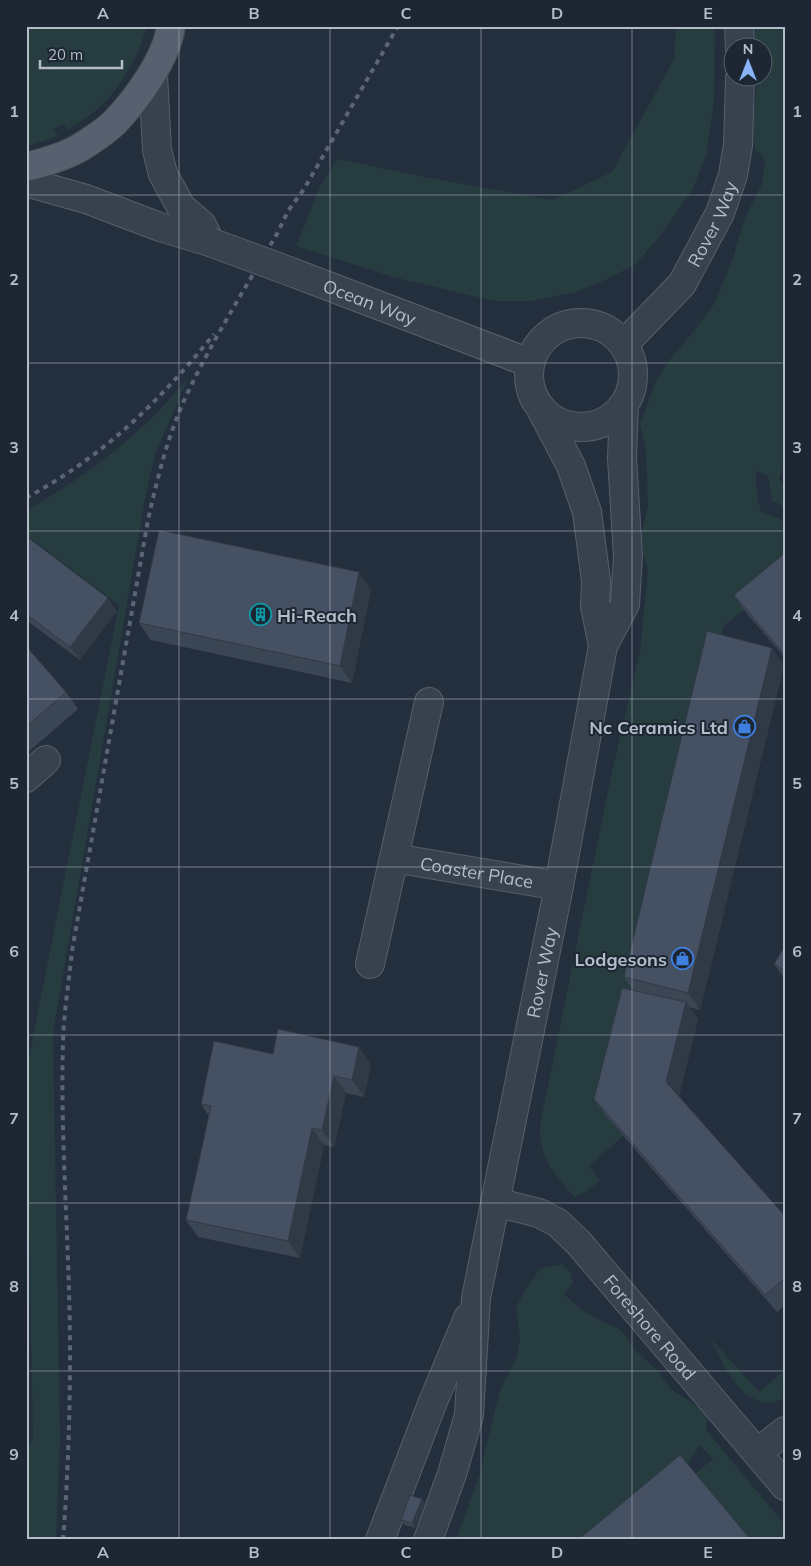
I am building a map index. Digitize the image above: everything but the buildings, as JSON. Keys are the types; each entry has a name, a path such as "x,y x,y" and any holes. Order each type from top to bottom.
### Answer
{"main road":[{"path":"26,167 63,156 80,147 114,123 153,75 170,34 171,26"}],"street":[{"path":"153,75 157,150 163,174 181,207 202,225 210,242"},
{"name":"Rover Way","path":"624,344 682,284 720,213 734,175 738,145 740,88"},
{"name":"Ocean Way","path":"26,182 86,199 160,227 210,242 530,363"},
{"path":"579,322 596,324 612,332 624,344 631,359 634,374 632,390 624,405 613,416 599,424 583,428 567,426 552,419 540,408 532,394 529,379 530,363 536,347 548,334 562,326 579,322"},
{"name":"Rover Way","path":"476,1298 559,886 603,646 625,604 628,556 622,458 624,405"},
{"name":"Rover Way","path":"540,408 571,466 587,512 596,581 595,606 603,646"},
{"name":"Coaster Place","path":"370,964 429,702"},
{"name":"Coaster Place","path":"394,858 559,886"},
{"name":"Foreshore Road","path":"495,1202 539,1213 558,1223 578,1242 785,1486"},
{"path":"380,1540 432,1404 476,1298"},
{"path":"428,1540 452,1474 469,1415 476,1298"},
{"path":"757,1453 785,1431"}],"green space":[{"path":"26,26 147,26 129,70 116,90 100,107 68,130 63,124 54,129 58,136 26,147"},
{"path":"676,26 715,26 714,103 706,155 693,189 660,236 636,264 576,292 531,301 494,301 393,277 296,246 321,185 338,159 424,177 553,200 612,172 674,59"},
{"path":"754,26 785,26 785,463 779,479 785,486 785,510 780,504 772,501 768,475 756,471 756,476 758,502 761,512 779,518 785,523 785,574 723,627 606,1116 623,1136 589,1166 600,1180 585,1193 581,1193 575,1198 554,1173 545,1157 542,1148 540,1125 611,776 640,652 648,570 640,541 648,505 646,451 640,424 656,380 714,304 733,258 744,220 762,184 765,160 755,148 752,132 756,88 774,88 774,38 754,38"},
{"path":"188,379 155,454 145,499 53,1033 60,1437 56,1540 26,1540 26,1446 33,1440 26,1072 119,605 26,535 26,511 71,483 115,451 154,416"},
{"path":"562,1264 571,1273 573,1282 564,1294 582,1310 621,1330 636,1351 658,1371 672,1390 708,1415 706,1430 785,1525 785,1540 749,1540 694,1474 713,1459 700,1445 685,1468 600,1540 456,1540 479,1476 500,1390 517,1357 520,1338 516,1308 525,1290 540,1269"},
{"path":"711,1339 759,1392 785,1370 785,1398 771,1402 759,1401 748,1395 729,1375"}],"railway":[{"path":"63,1540 70,1398 62,1080 64,1018 72,951 148,520 170,437 199,370 277,234 288,211 304,189 398,26"},
{"path":"26,498 81,464 129,426 151,405 214,334"}],"place":[{"name":"Hi-Reach","path":"261,615"},
{"name":"Nc Ceramics Ltd","path":"744,727"},
{"name":"Lodgesons","path":"683,959"}]}
